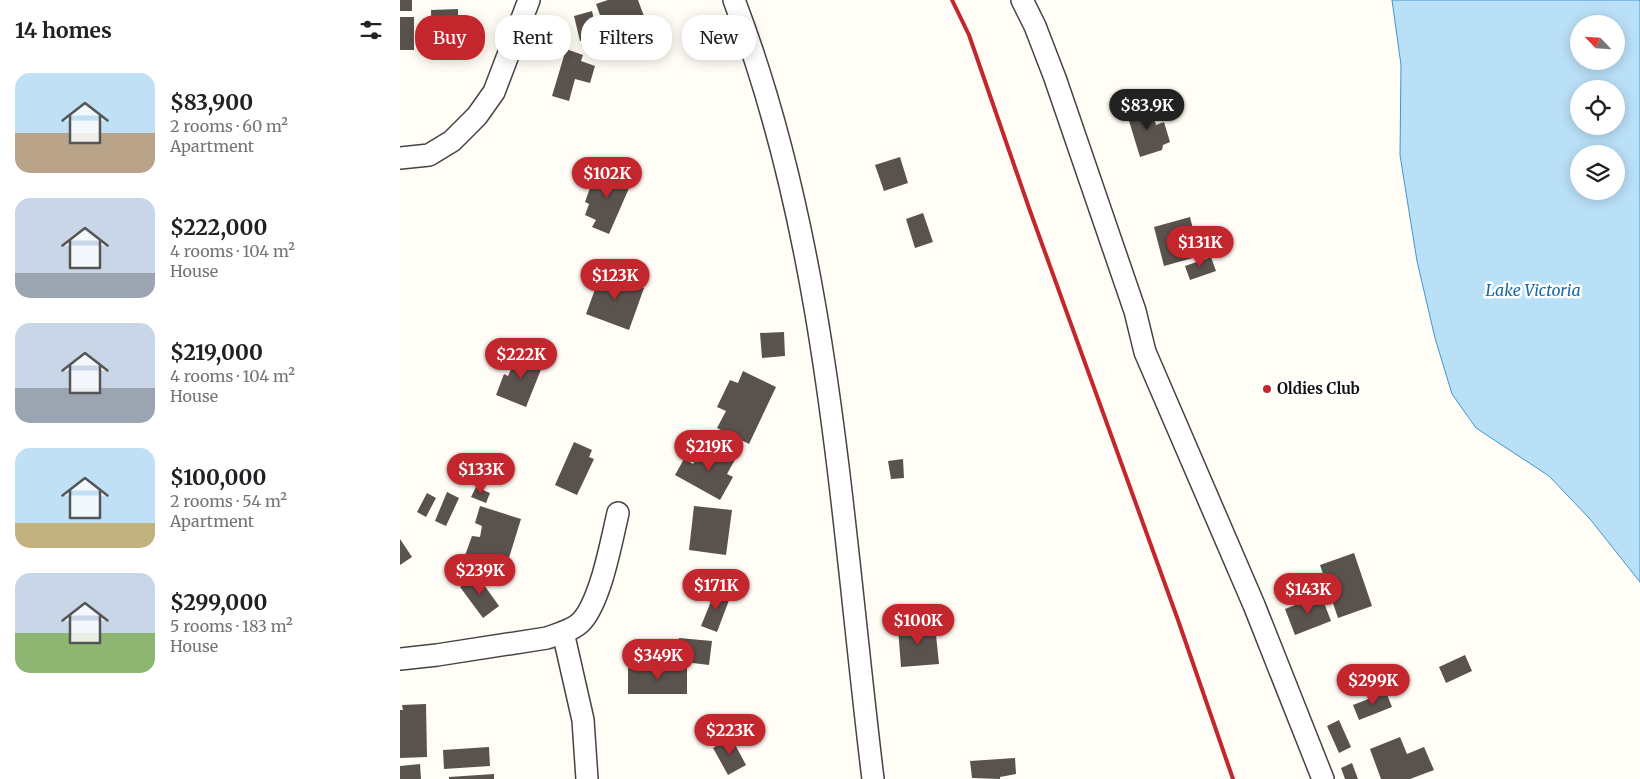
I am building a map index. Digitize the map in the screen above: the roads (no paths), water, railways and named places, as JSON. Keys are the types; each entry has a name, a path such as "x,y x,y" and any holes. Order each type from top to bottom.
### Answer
{"street":[{"path":"400,158 429,155 452,141 477,116 494,92 529,0"},
{"path":"734,0 775,123 805,248 828,392 873,779"},
{"path":"1022,0 1055,78 1135,311 1145,352 1254,605 1323,779"},
{"path":"400,659 547,638 581,622 590,607 600,582 618,514"},
{"path":"563,632 583,720 587,779"}],"water":[{"name":"Lake Victoria","path":"1392,0 1640,0 1640,582 1590,519 1549,476 1476,428 1452,394 1435,338 1417,261 1400,155 1401,65"}],"railway":[{"path":"952,0 969,35 1233,779"}],"place":[{"name":"Oldies Club","path":"1267,389"}]}
